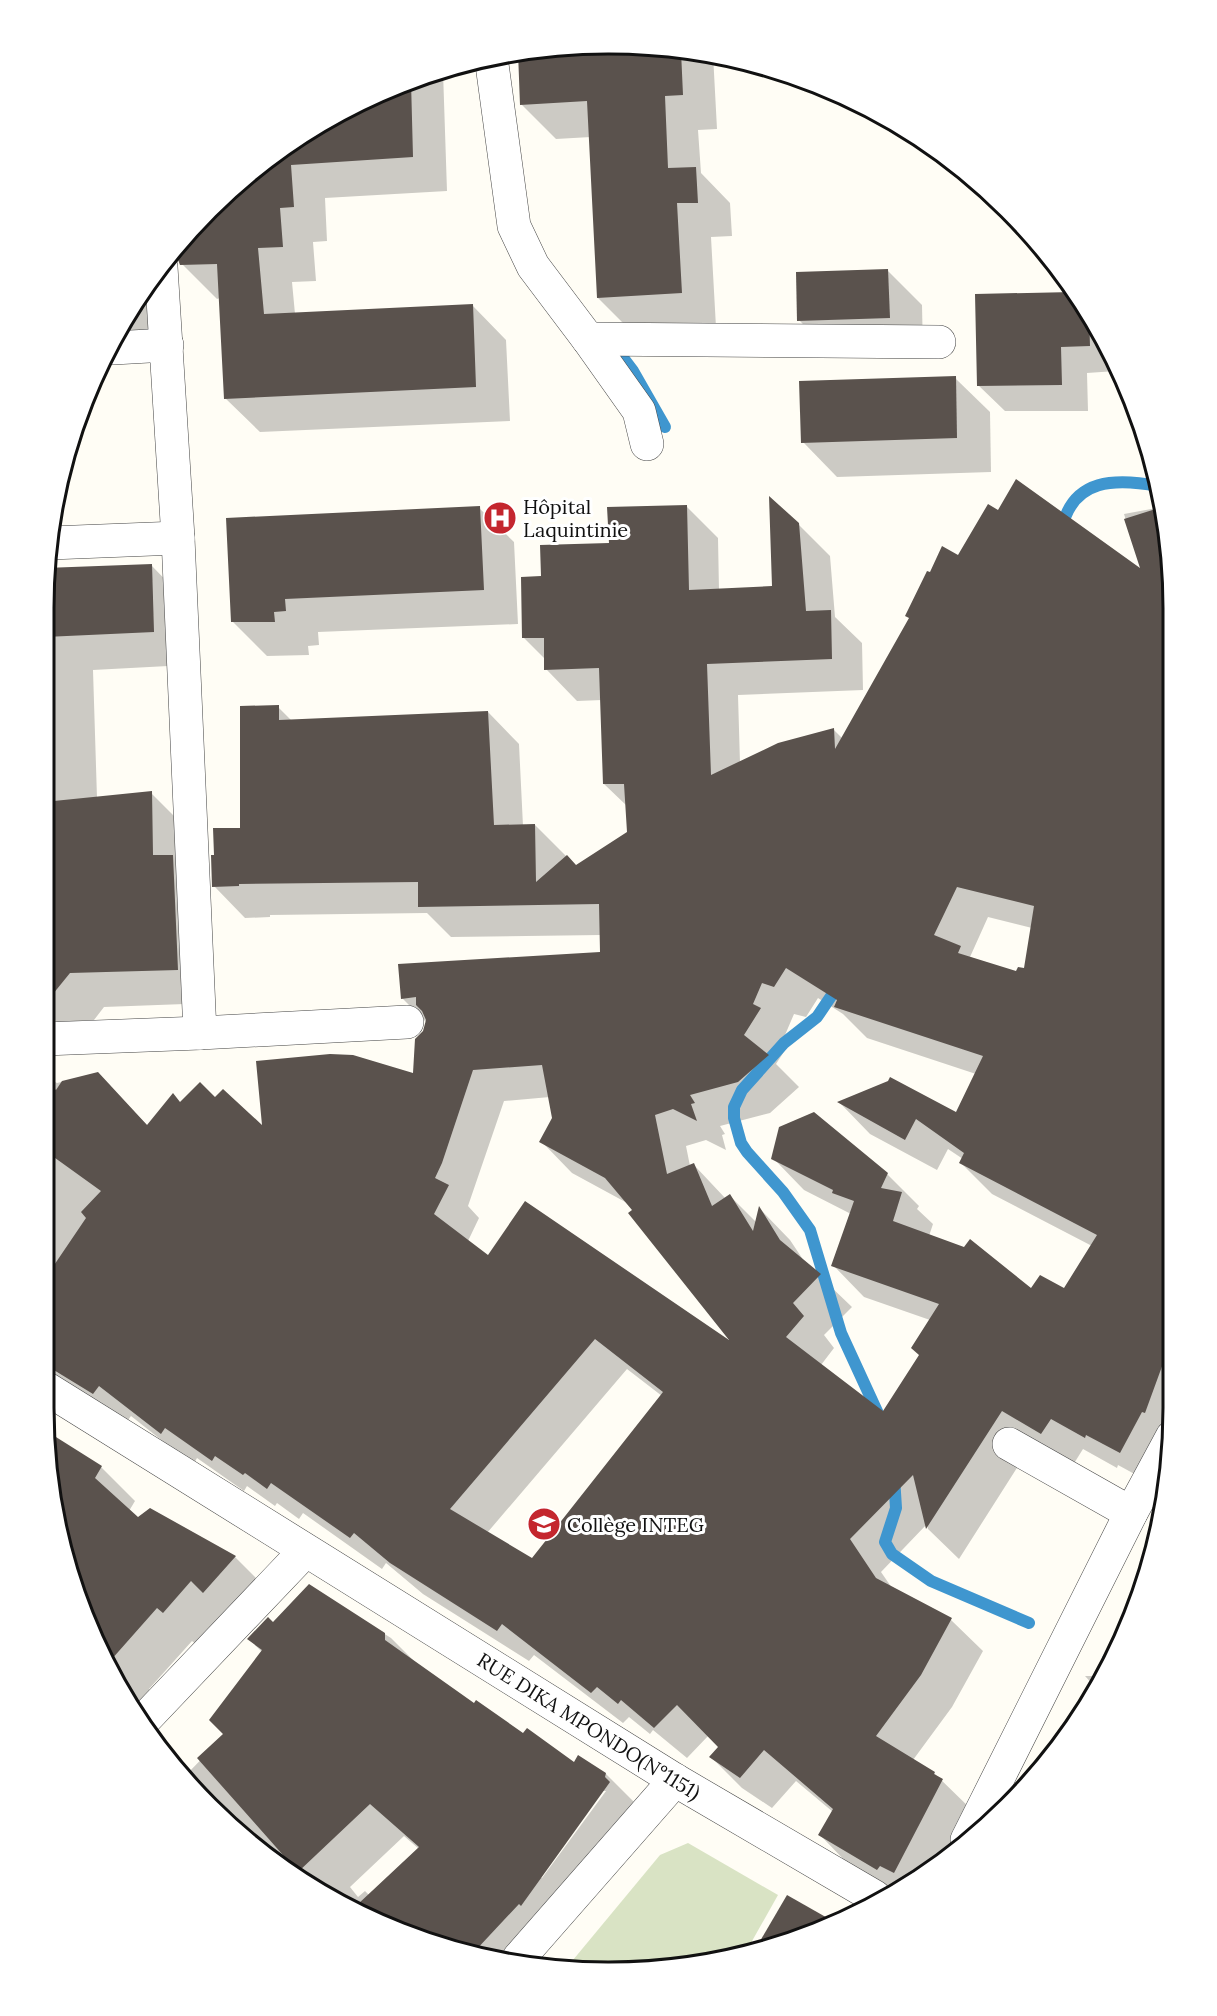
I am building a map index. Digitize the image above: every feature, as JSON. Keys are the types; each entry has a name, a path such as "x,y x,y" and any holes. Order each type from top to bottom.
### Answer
{"street":[{"path":"492,67 514,226 533,266 639,411 647,444"},
{"path":"162,280 178,538 200,1033"},
{"path":"588,339 939,342"},
{"path":"119,348 167,345"},
{"path":"58,543 178,538"},
{"path":"54,1039 407,1022"},
{"name":"RUE DIKA MPONDO(N°1151)","path":"54,1393 675,1780 872,1895"},
{"path":"1009,1444 1131,1513"},
{"path":"976,1822 1160,1459"},
{"path":"147,1716 305,1551"},
{"path":"522,1955 675,1780"}],"green space":[{"path":"688,1843 778,1895 751,1943 717,1951 645,1961 572,1961 660,1855"}],"building":[{"path":"608,54 681,59 683,95 665,96 668,168 696,167 698,203 677,203 682,293 597,298 587,101 520,105 518,62 572,55"},
{"path":"411,90 413,157 291,165 294,207 280,208 283,247 258,248 264,314 473,304 476,387 224,399 217,264 180,265 178,260 216,216 300,147 363,111"},
{"path":"888,269 890,318 797,321 796,272"},
{"path":"1064,292 1090,332 1090,346 1061,347 1062,385 977,386 975,294"},
{"path":"956,376 957,438 801,443 799,381"},
{"path":"1016,479 1140,568 1124,519 1154,510 1162,572 1163,608 1163,1364 1145,1413 1142,1412 1120,1453 1086,1435 1085,1438 1051,1419 1041,1434 1002,1411 926,1529 913,1475 850,1539 876,1578 952,1618 921,1675 876,1736 943,1779 894,1873 880,1866 877,1870 818,1835 833,1809 764,1750 740,1778 709,1757 718,1747 677,1705 654,1728 621,1700 618,1704 597,1687 591,1693 502,1624 497,1631 390,1563 354,1533 350,1538 271,1483 267,1489 215,1456 212,1461 165,1428 161,1434 99,1386 93,1394 54,1370 54,1265 86,1218 81,1212 101,1191 54,1157 54,1088 56,1090 62,1081 98,1072 147,1125 173,1093 180,1102 200,1082 215,1097 223,1089 262,1125 256,1061 330,1054 353,1055 413,1073 415,1039 423,1031 426,1020 416,1005 416,997 401,999 398,964 600,952 599,904 418,907 418,882 239,884 239,886 212,887 213,828 240,828 240,706 279,705 279,720 488,711 494,825 535,824 536,882 567,855 576,865 627,832 624,784 603,784 599,668 544,670 544,638 522,638 521,577 541,576 540,545 609,543 607,507 687,505 689,590 772,586 769,496 799,523 806,611 831,610 832,659 707,664 711,775 778,743 834,728 835,749 909,618 905,616 942,546 958,555 988,504 998,510","holes":["957,887 1034,906 1024,968 1018,967 1016,971 958,953 961,946 934,935","786,968 837,1000 834,1007 983,1056 956,1112 890,1077 888,1081 837,1102 905,1140 916,1119 964,1153 959,1163 1097,1235 1064,1288 1040,1275 1031,1288 970,1239 964,1247 893,1221 902,1192 881,1188 888,1173 814,1112 779,1127 771,1159 833,1190 832,1193 854,1201 831,1266 939,1304 911,1348 919,1355 883,1411 786,1337 804,1316 793,1303 821,1274 780,1240 759,1206 753,1231 730,1194 712,1206 694,1163 667,1174 655,1115 673,1109 697,1121 691,1104 695,1103 690,1095 738,1082 769,1055 744,1035 761,1008 753,1004 762,983 774,987","542,1065 552,1118 539,1142 605,1178 632,1210 628,1213 729,1340 525,1201 488,1255 434,1214 449,1185 435,1178 473,1070","595,1339 663,1392 532,1558 450,1509"]},
{"path":"480,506 484,590 285,599 286,611 274,612 275,622 231,622 226,518"},
{"path":"152,564 154,632 54,637 55,568"},
{"path":"152,791 153,855 173,855 178,970 70,973 54,993 54,801"},
{"path":"55,1436 102,1466 95,1478 138,1517 150,1508 236,1556 203,1593 191,1581 163,1613 157,1608 113,1657 83,1586 73,1551 59,1480"},
{"path":"309,1584 385,1633 385,1640 474,1703 476,1700 523,1733 527,1728 574,1762 578,1755 606,1773 605,1777 610,1782 521,1906 519,1904 479,1946 430,1933 359,1903 419,1847 370,1804 301,1869 286,1858 197,1758 223,1734 209,1720 262,1650 247,1639 268,1617 273,1622"},
{"path":"787,1895 827,1917 787,1933 760,1941"}],"waterway":[{"path":"611,342 633,371 665,427"},
{"path":"1062,528 1076,499 1086,491 1098,485 1112,483 1148,484"},
{"path":"840,983 817,1017 784,1043 742,1090 734,1107 734,1118 741,1143 747,1152 783,1192 810,1230 841,1333 881,1420"},
{"path":"894,1477 896,1508 885,1542 892,1554 931,1581 1029,1623"}],"place":[{"name":"Hôpital Laquintinie","path":"500,518"},
{"name":"Collège INTEG","path":"544,1524"}]}
